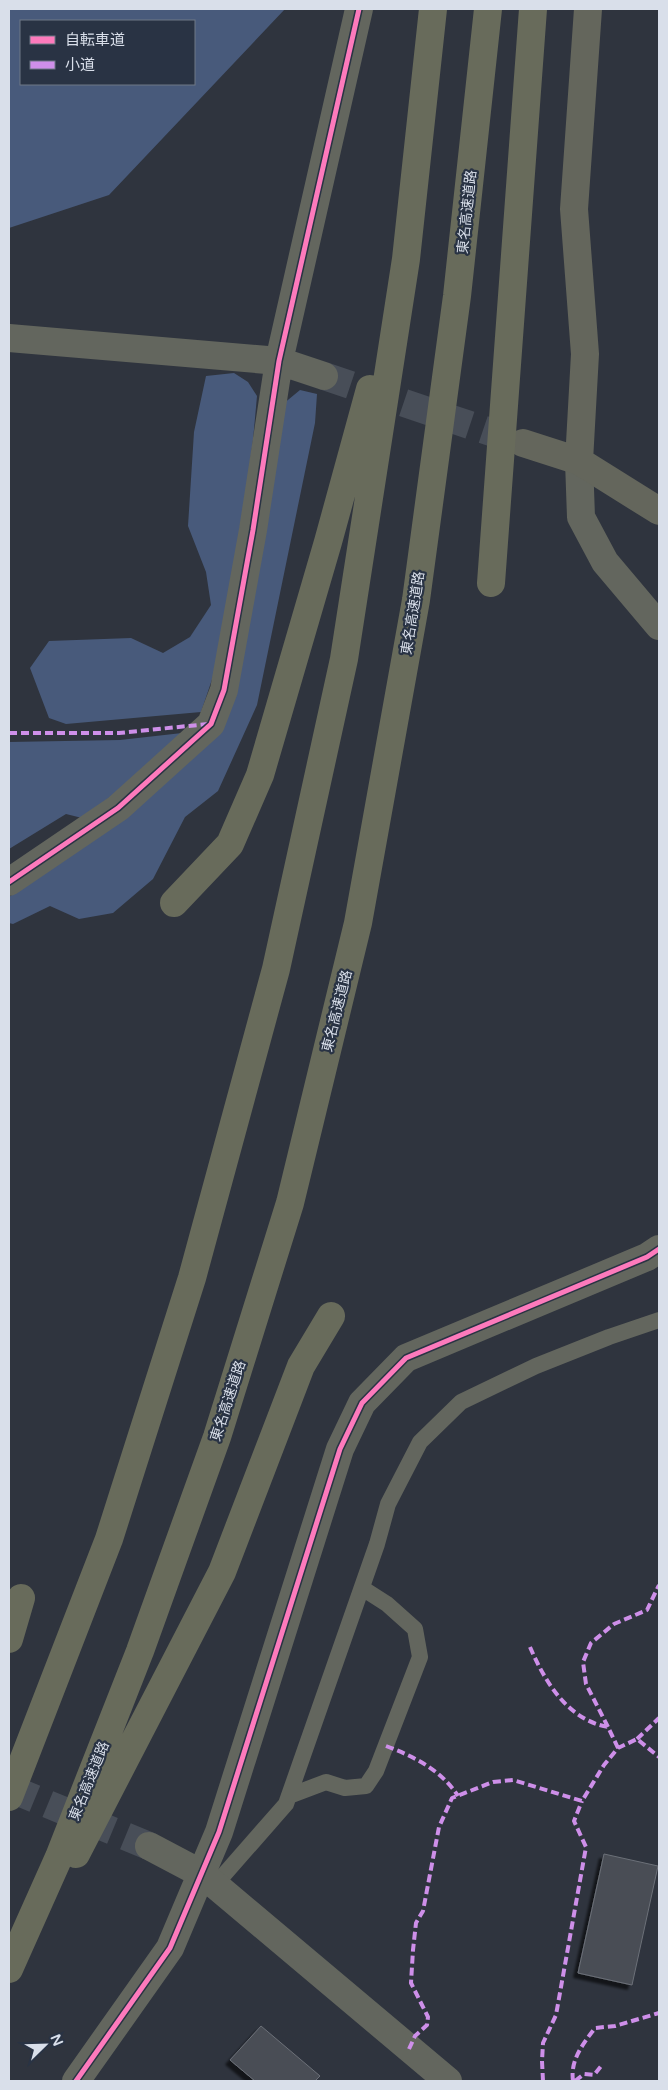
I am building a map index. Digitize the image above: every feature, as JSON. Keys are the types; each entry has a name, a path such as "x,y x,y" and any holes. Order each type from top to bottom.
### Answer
{"highway":[{"path":"9,1797 109,1540 192,1278 276,969 344,659 406,259 433,9"},
{"name":"東名高速道路","path":"9,1968 58,1857 140,1651 217,1437 293,1194 358,923 416,600 458,296 488,9"},
{"path":"491,583 533,9"},
{"path":"174,903 230,844 260,775 328,542 406,259"},
{"path":"9,1986 222,1572 301,1366 331,1316"},
{"path":"9,1639 21,1598"}],"street":[{"path":"9,882 118,808 211,724 224,690 253,530 279,361 359,9"},
{"path":"588,9 574,209 585,354 579,461 581,516 605,562 659,626"},
{"path":"9,338 279,361 324,376"},
{"path":"523,443 579,461 659,510"},
{"path":"76,2081 170,1948 209,1880 222,1823 340,1449 362,1403 406,1358 647,1257 659,1249"},
{"path":"149,1846 209,1880 448,2081"}],"lane":[{"path":"209,1880 286,1804 377,1544 388,1504 420,1442 461,1402 536,1366 608,1337 659,1320"},
{"path":"289,1796 326,1782 345,1788 366,1786 376,1771 420,1657 415,1629 387,1604 362,1588"}],"shaded area":[{"path":"9,9 285,9 109,195 9,228"},
{"path":"234,373 248,382 257,396 253,440 226,638 201,712 66,724 49,718 30,668 49,641 131,638 163,653 190,637 211,605 206,572 188,526 194,432 206,376"},
{"path":"300,390 317,394 315,423 257,705 218,791 185,817 153,879 113,913 79,919 50,906 13,924 9,923 9,897 84,844 214,739 277,409"},
{"path":"191,732 160,760 82,818 66,814 9,849 9,742 120,740"}],"building":[{"path":"604,1854 658,1866 632,1985 578,1973"},
{"path":"261,2026 320,2076 315,2081 255,2081 230,2060"}],"tunnel":[{"path":"324,376 523,443"},
{"path":"9,1788 149,1846"}],"marked path":[{"path":"9,733 119,733 208,724"},
{"path":"608,1727 586,1684 583,1662 591,1643 614,1624 647,1610 659,1585"},
{"path":"530,1647 543,1673 560,1698 581,1716 594,1723 608,1727 618,1748"},
{"path":"637,1739 659,1718"},
{"path":"409,2049 415,2036 427,2025 428,2017 411,1983 416,1923 423,1911 439,1827 452,1798 493,1782 513,1780 582,1801 604,1765 618,1748 637,1739 659,1757"},
{"path":"386,1746 426,1765 444,1779 458,1796"},
{"path":"543,2081 543,2043 556,2015 586,1847 574,1821 582,1801"},
{"path":"573,2081 575,2059 595,2028 615,2026 659,2013"},
{"path":"575,2081 584,2074 594,2075 602,2065"}],"cycle path":[{"path":"9,882 118,808 211,724 224,690 253,530 279,361 359,9"},
{"path":"76,2081 170,1948 219,1832 340,1449 362,1403 406,1358 647,1257 659,1249"}]}
